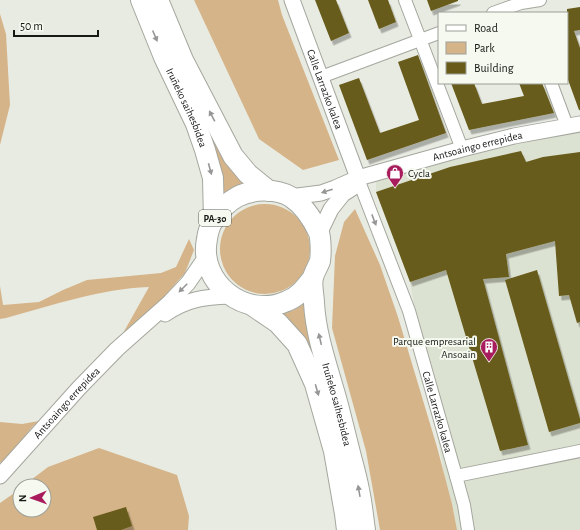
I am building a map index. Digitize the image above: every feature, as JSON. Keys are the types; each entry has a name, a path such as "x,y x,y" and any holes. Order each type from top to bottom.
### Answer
{"highway":[{"name":"Iruñeko saihesbidea","path":"141,0 164,57 196,124 205,150 213,178 214,220"},
{"name":"Iruñeko saihesbidea","path":"158,0 183,60 233,156 248,174 269,191"},
{"name":"PA-30","path":"269,191 280,192 290,197 301,205 310,217 321,241 320,261 312,279 301,292 287,302 270,306 253,306 230,296 214,279 206,257 206,244 208,231 224,207 237,197 251,192 269,191"},
{"name":"Iruñeko saihesbidea","path":"312,279 314,308 319,338 339,409 359,490 365,530"},
{"name":"Iruñeko saihesbidea","path":"253,306 278,323 297,344 315,384 334,451 347,530"}],"street":[{"name":"Calle Larrazko kalea","path":"292,0 408,311 464,505 468,530"},
{"path":"405,0 462,149"},
{"path":"497,12 540,0"},
{"path":"321,78 438,33"},
{"path":"552,84 574,125"},
{"name":"Antsoaingo errepidea","path":"290,197 321,193 359,181 376,173 462,149 514,136 574,125"},
{"name":"Antsoaingo errepidea","path":"319,234 331,209 343,194 359,181"},
{"name":"Antsoaingo errepidea","path":"0,476 79,388 188,283 206,257"},
{"name":"Antsoaingo errepidea","path":"136,333 176,307 195,299 230,296"},
{"path":"456,476 580,451"}],"shaded area":[{"path":"580,125 580,530 454,530 410,282 376,192 376,173"}],"green space":[{"path":"194,0 278,0 282,15 339,160 303,170 259,139"},
{"path":"0,14 6,34 10,105 0,145"},
{"path":"209,131 247,183 222,197 217,155"},
{"path":"265,204 282,208 297,217 306,232 310,249 306,266 297,281 282,290 265,294 248,290 233,281 224,266 220,249 224,232 233,217 248,208"},
{"path":"355,209 380,265 398,317 437,447 452,504 457,530 380,530 366,451 332,328 335,256 344,222"},
{"path":"189,239 194,250 185,273 162,299 122,335 149,287 131,288 95,294 0,319 0,286 3,305 39,302 87,280 161,273 176,267"},
{"path":"307,302 317,364 280,315 294,310"},
{"path":"39,421 33,426 2,464 0,462 0,422 22,424"},
{"path":"99,448 177,475 189,516 188,530 0,530 0,503 12,495 12,518 52,518 52,478 34,478 48,467"}],"building":[{"path":"315,0 336,0 349,33 331,41"},
{"path":"368,0 388,0 396,22 379,29"},
{"path":"427,0 458,0 458,1 431,11"},
{"path":"580,7 580,30 574,31 580,48 580,110 568,80 567,9"},
{"path":"418,55 446,133 367,160 339,85 359,78 380,133 419,120 398,62"},
{"path":"451,84 474,84 482,104 524,96 519,84 542,84 554,113 469,130"},
{"path":"521,151 526,162 543,157 580,152 580,322 577,323 569,295 559,296 555,241 506,254 509,277 483,279 528,445 500,451 446,270 410,282 376,192 450,167"},
{"path":"537,270 580,419 580,423 549,432 505,280"},
{"path":"126,507 132,526 121,530 97,530 93,517"}],"place":[{"name":"Cycla","path":"395,188"},
{"name":"Parque empresarial Ansoain","path":"489,362"}]}
